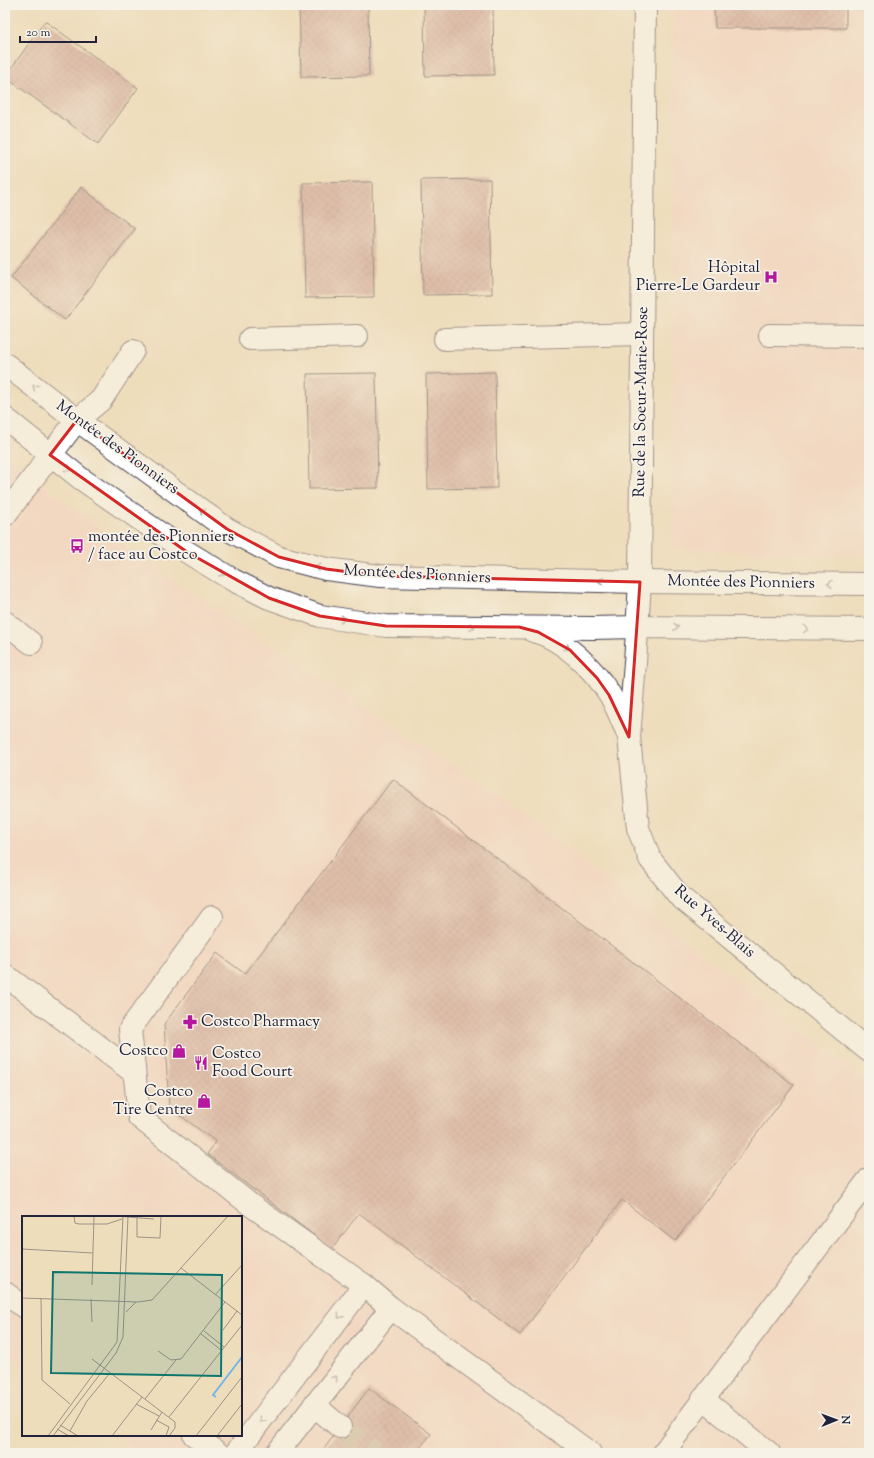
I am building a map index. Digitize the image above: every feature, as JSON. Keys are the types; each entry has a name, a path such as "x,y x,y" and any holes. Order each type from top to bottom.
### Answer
{"street":[{"name":"Rue de la Soeur-Marie-Rose","path":"640,582 645,5"},
{"path":"445,339 642,334"},
{"path":"770,335 869,336"},
{"path":"250,339 357,336"},
{"path":"8,505 77,420 101,400 133,351"},
{"name":"Montée des Pionniers","path":"5,364 77,420 227,529 280,557 326,569 380,576 640,582 869,584"},
{"path":"5,418 80,478 187,552 233,580 269,598 320,616 386,626 637,626 869,629"},
{"name":"Rue Yves-Blais","path":"640,582 629,737 638,828 650,859 679,896 869,1051"},
{"path":"5,622 31,643"},
{"path":"519,627 538,632 557,641 580,660 597,678 609,695 629,737"},
{"path":"212,917 130,1029 133,1072 139,1117 252,1206 364,1285 391,1308 590,1453"},
{"path":"5,975 133,1072"},
{"path":"663,1453 869,1179"},
{"path":"236,1453 364,1285"},
{"path":"5,1293 22,1305"},
{"path":"277,1453 391,1308"},
{"path":"704,1399 769,1453"},
{"path":"314,1405 340,1427"},
{"path":"195,1436 218,1453"}],"highlighted area":[{"path":"77,420 227,529 279,557 326,569 380,576 640,582 629,737 609,695 597,678 570,650 538,632 519,627 386,626 320,616 269,598 187,552 50,455"}],"shaded area":[{"name":"Hôpital Pierre-Le Gardeur","path":"674,5 869,5 869,556 672,549"},
{"path":"5,455 148,564 487,787 869,1083 869,1453 139,1453 116,1436 242,1436 242,1216 22,1216 22,1365 5,1353"}],"building":[{"path":"299,5 368,5 369,76 301,77"},
{"path":"424,5 493,5 494,75 425,76"},
{"path":"714,5 846,5 846,28 715,28"},
{"path":"45,21 138,88 98,144 5,77"},
{"path":"490,179 492,294 423,295 421,180"},
{"path":"372,182 374,297 305,298 303,183"},
{"path":"81,187 135,229 65,320 11,278"},
{"path":"495,372 497,488 428,489 426,374"},
{"path":"376,373 378,488 309,489 307,374"},
{"path":"393,779 794,1085 675,1241 622,1200 520,1335 359,1213 332,1249 207,1154 216,1142 169,1107 164,1024 217,953 245,974"},
{"path":"369,1388 431,1434 416,1453 321,1453"}],"tunnel":[{"path":"340,1427 375,1453"}],"place":[{"name":"Hôpital Pierre-Le Gardeur","path":"771,277"},
{"name":"montée des Pionniers / face au Costco","path":"77,546"},
{"name":"Costco Pharmacy","path":"190,1022"},
{"name":"Costco","path":"179,1051"},
{"name":"Costco Food Court","path":"201,1063"},
{"name":"Costco Tire Centre","path":"204,1101"}]}
